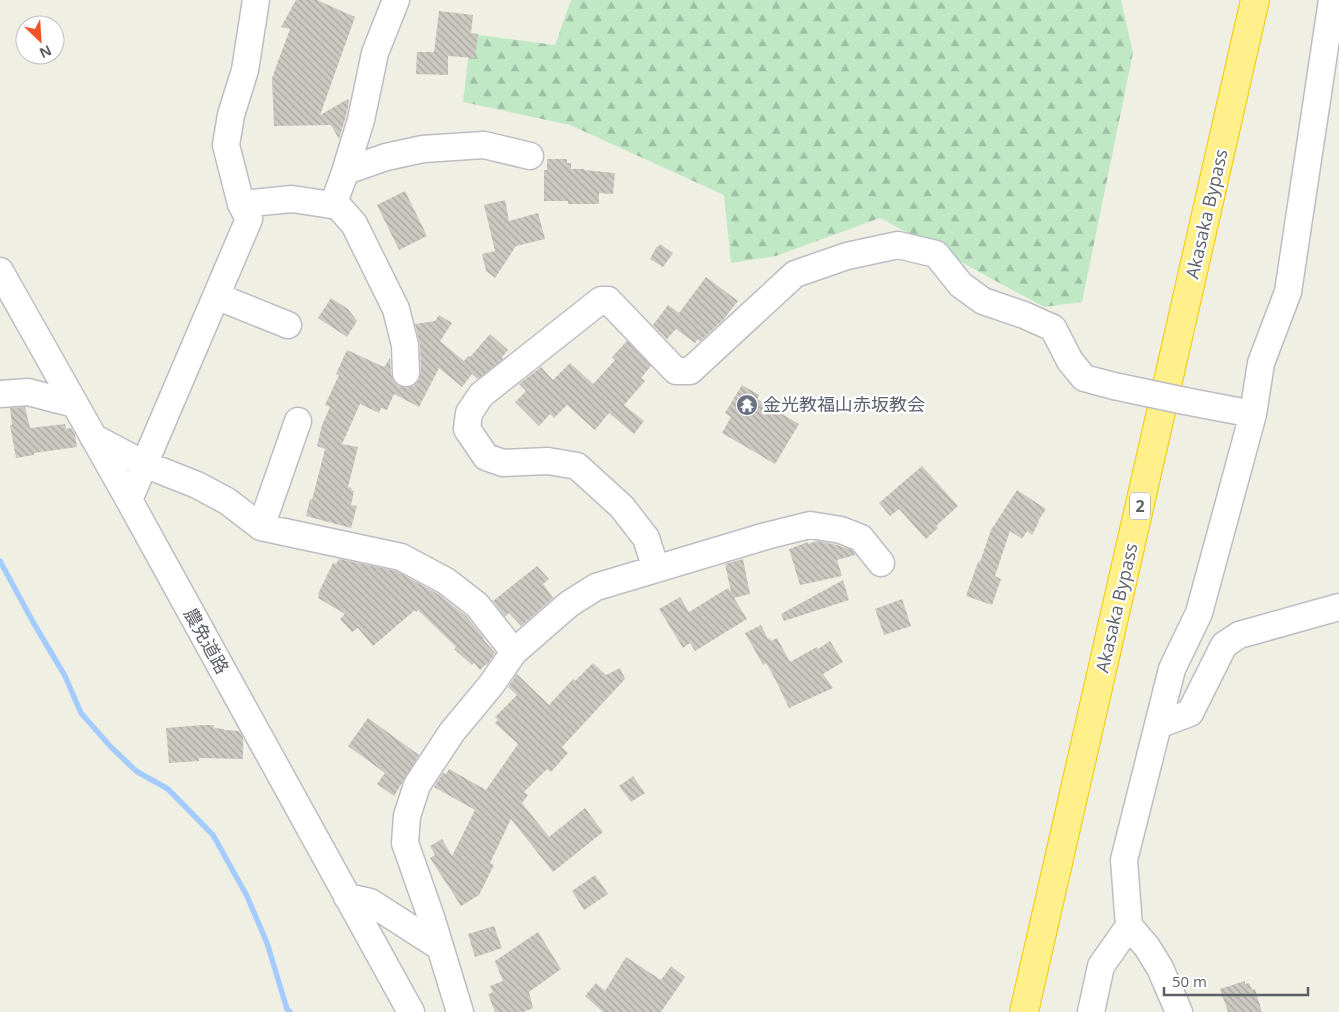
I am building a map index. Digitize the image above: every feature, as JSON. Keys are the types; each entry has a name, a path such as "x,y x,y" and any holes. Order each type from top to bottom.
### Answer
{"highway":[{"name":"Akasaka Bypass","path":"1014,1012 1245,0"},
{"name":"Akasaka Bypass","path":"1024,1012 1256,0"}],"street":[{"path":"129,500 250,219 241,204 226,145 231,115 245,70 256,0"},
{"path":"333,205 346,171 361,120 375,53 396,0"},
{"path":"1179,1012 1160,968 1147,947 1129,926 1124,860 1172,669 1199,613 1252,414 1261,363 1288,292 1332,0"},
{"path":"346,171 386,157 432,149 484,145 530,156"},
{"path":"241,204 292,199 338,206 354,224 396,309 405,345 406,372"},
{"path":"656,569 646,538 622,507 577,466 548,461 503,463 486,457 466,429 469,412 481,395 601,300 608,300 676,371 690,371 795,274 847,256 898,245 936,254 962,284 983,301 1024,315 1053,328 1070,360 1084,378 1114,386 1252,414"},
{"name":"農免道路","path":"0,271 129,500 411,1012"},
{"path":"216,296 288,325"},
{"path":"0,394 28,392 74,404"},
{"path":"261,527 298,421"},
{"path":"93,437 144,464 197,485 227,501 261,527 401,556 446,581 477,605 514,652"},
{"path":"460,1012 419,879 405,843 407,816 417,784 452,732 491,686 514,652 569,604 596,587 766,536 810,525 842,530 861,538 882,563"},
{"path":"1158,725 1190,713 1224,645 1238,635 1339,607"},
{"path":"347,897 370,902 440,947"},
{"path":"1091,1012 1101,966 1129,926"}],"green space":[{"path":"571,0 1121,0 1133,53 1082,302 1044,307 880,218 776,256 731,263 724,195 570,125 463,102 471,34 555,45"}],"building":[{"path":"296,0 317,0 355,17 320,115 348,99 346,116 339,139 331,125 274,126 272,78 290,29 281,27"},
{"path":"439,11 473,15 471,33 478,34 475,58 448,56 448,75 416,74 417,52 434,52"},
{"path":"547,159 567,159 567,163 571,163 571,169 615,173 613,194 599,193 599,204 568,204 568,201 544,201 544,170 547,170"},
{"path":"405,191 427,236 399,250 377,205"},
{"path":"505,200 509,221 538,213 545,239 516,246 495,278 486,271 482,254 504,249 495,251 484,205"},
{"path":"660,244 673,253 663,267 650,259"},
{"path":"706,277 738,301 723,320 700,341 698,339 695,343 676,329 667,339 653,325 668,305 679,313"},
{"path":"331,298 348,309 357,321 347,337 318,318"},
{"path":"439,315 452,323 440,341 464,361 468,356 470,357 490,334 508,350 502,357 503,359 478,379 472,374 462,387 439,368 419,407 394,394 387,410 381,408 379,413 360,404 342,444 358,447 348,487 354,491 351,505 357,506 351,528 306,516 325,449 317,446 322,425 330,407 325,405 339,375 336,374 347,350 384,367 390,358 391,374 394,381 399,386 406,388 414,386 419,380 421,372 420,344 415,324 435,321"},
{"path":"627,341 651,366 641,378 645,381 624,405 644,421 634,434 609,413 595,430 567,405 554,418 550,414 539,426 515,402 526,391 519,384 541,367 553,380 570,363 593,384 615,360 612,357"},
{"path":"742,385 759,395 757,399 799,424 775,464 722,433 731,417 725,413"},
{"path":"25,407 30,428 65,424 66,429 71,428 75,435 77,447 34,453 34,455 16,458 10,425 12,425 10,408"},
{"path":"922,466 958,506 936,526 938,528 926,539 899,509 890,516 879,503"},
{"path":"1017,490 1046,509 1032,535 1027,531 1022,539 1010,531 995,576 1001,579 992,605 966,596 991,530"},
{"path":"817,541 852,550 855,555 837,560 842,576 800,585 789,549 808,542 808,544"},
{"path":"339,559 396,571 438,594 466,616 495,653 487,665 480,670 474,663 472,665 454,649 456,647 418,610 416,612 415,610 373,646 358,628 352,632 340,619 345,614 318,598 318,594 333,563 336,564"},
{"path":"743,559 750,594 734,598 747,619 695,651 690,643 683,648 659,609 680,597 689,612 728,588 731,592 725,564"},
{"path":"537,566 549,579 543,584 553,598 521,626 509,613 505,617 493,601"},
{"path":"843,580 849,600 784,621 781,614"},
{"path":"902,599 911,626 884,635 875,609"},
{"path":"761,625 768,639 770,638 771,641 777,638 790,662 817,647 818,649 830,641 843,662 823,674 833,688 789,708 766,663 763,665 745,633"},
{"path":"593,663 606,675 620,668 625,679 562,747 568,753 551,772 547,769 524,792 528,795 522,803 549,837 585,808 603,832 553,872 511,819 490,863 494,865 479,895 461,906 430,858 435,855 430,846 442,839 452,856 475,810 434,787 443,773 446,774 449,769 486,790 518,744 495,723 498,720 495,717 517,695 508,687 517,674 549,705 573,679 575,681"},
{"path":"368,718 419,755 394,796 377,784 385,773 348,746"},
{"path":"214,725 214,728 239,731 243,738 243,759 199,758 199,761 169,763 166,728"},
{"path":"633,776 645,793 631,802 619,786"},
{"path":"595,875 608,894 584,910 572,891"},
{"path":"494,926 502,948 475,957 468,934"},
{"path":"538,932 561,969 529,992 533,1008 523,1012 495,1012 488,994 493,992 490,986 503,981 495,961"},
{"path":"626,957 661,980 671,966 685,977 661,1012 603,1012 585,996 596,983 605,991"},
{"path":"1245,981 1245,984 1249,983 1252,990 1255,989 1262,1012 1228,1012 1220,989"}],"waterway":[{"path":"0,561 65,676 81,713 110,746 136,771 168,789 213,835 247,896 267,943 287,1009 290,1012"}],"place":[{"name":"金光教福山赤坂教会","path":"747,405"}]}
